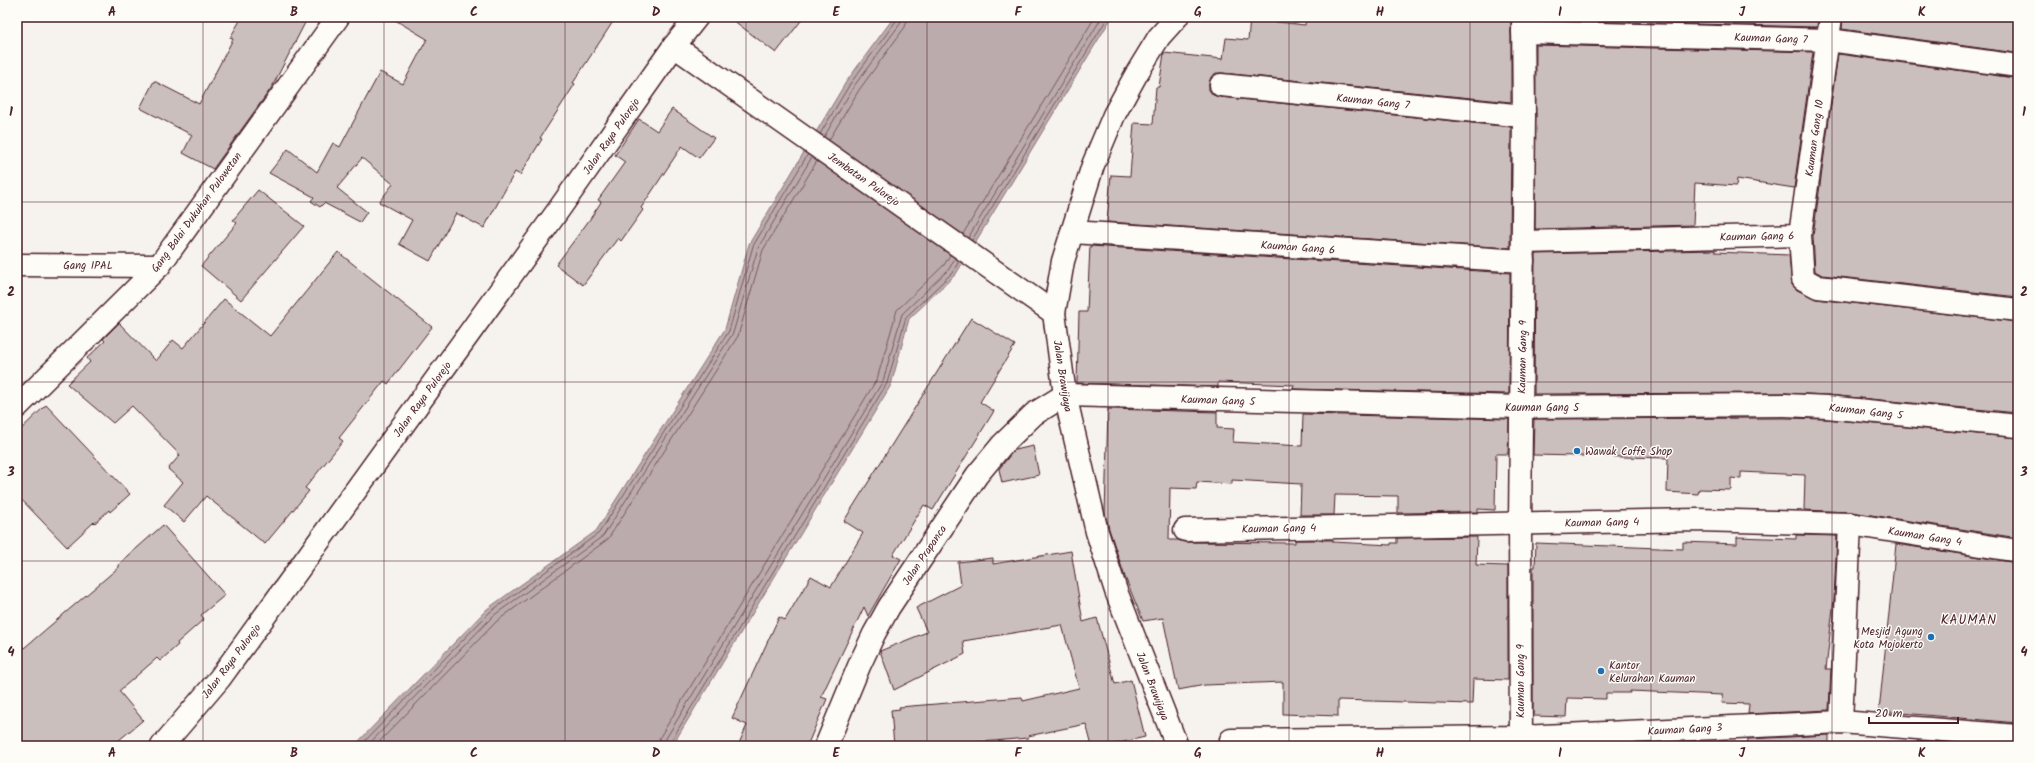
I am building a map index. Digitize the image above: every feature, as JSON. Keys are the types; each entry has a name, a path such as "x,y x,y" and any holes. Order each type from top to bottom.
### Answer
{"street":[{"name":"Gang Balai Dukuhan Pulowetan","path":"17,407 159,266 338,17"},
{"name":"Jalan Raya Pulorejo","path":"162,746 220,678 557,212 674,46 697,17"},
{"name":"Jalan Brawijaya","path":"1177,17 1160,37 1148,55 1114,114 1093,165 1063,261 1054,313 1065,396 1097,532 1116,591 1177,746"},
{"path":"1828,40 1831,17"},
{"name":"Kauman Gang 7","path":"1523,25 1828,40 2018,66"},
{"name":"Kauman Gang 9","path":"1521,741 1520,524 1524,116 1523,25"},
{"name":"Kauman Gang 10","path":"1800,235 1828,40"},
{"name":"Jembatan Pulorejo","path":"674,46 1054,313"},
{"name":"Kauman Gang 7","path":"1221,85 1524,116"},
{"name":"Kauman Gang 6","path":"1072,232 1523,251 1800,235 1803,279 1818,287 2018,310"},
{"name":"Gang IPAL","path":"17,265 159,266"},
{"name":"Kauman Gang 5","path":"1065,396 1521,408 1807,406 2018,426"},
{"name":"Jalan Prapanca","path":"826,746 874,634 890,607 977,475 1002,445 1034,414 1065,396"},
{"name":"Kauman Gang 4","path":"1185,530 1697,520 1850,524 2018,551"},
{"path":"1841,722 1850,524"},
{"name":"Kauman Gang 3","path":"1231,740 1521,741 1841,722 2018,736"}],"water":[{"path":"894,17 1112,17 956,274 909,319 891,385 672,746 354,746 487,609 596,531 725,329 749,244 846,82"}],"building":[{"path":"242,17 308,17 272,87 213,169 183,153 192,135 140,108 154,81 199,104 233,39 230,38"},
{"path":"390,17 616,17 573,83 575,84 540,138 542,139 520,175 515,172 484,228 456,213 430,261 399,244 412,220 379,202 393,184 362,158 337,188 367,212 360,222 324,203 320,207 311,201 314,197 269,173 288,149 317,172 333,143 340,147 380,72 403,84 427,39"},
{"path":"729,17 804,17 776,53"},
{"path":"1306,17 1511,17 1511,102 1222,73 1216,73 1211,77 1209,84 1209,90 1213,95 1220,97 1511,127 1510,248 1107,222 1111,175 1130,176 1134,123 1153,124 1156,87 1159,87 1164,53 1223,59 1226,38 1248,40 1250,19 1305,25"},
{"path":"1536,17 1818,17 1817,27 1536,20"},
{"path":"1843,17 2018,17 2016,53 1842,29"},
{"path":"1536,45 1813,52 1794,188 1737,179 1736,186 1695,183 1693,225 1535,229"},
{"path":"1838,54 2014,78 2014,80 2018,80 2018,297 1822,275 1815,271 1813,236"},
{"path":"672,109 714,138 699,158 682,146 641,208 643,210 621,241 618,238 583,285 556,265 590,219 601,202 598,200 625,162 615,155 639,119 657,131"},
{"path":"258,190 304,226 241,300 201,266 237,223 233,220"},
{"path":"1090,246 1510,273 1509,394 1293,389 1294,385 1218,382 1218,387 1077,383 1079,312 1087,312"},
{"path":"1715,250 1715,252 1789,255 1792,285 1797,290 1816,299 2018,322 2018,413 1828,395 1786,393 1534,394 1535,254"},
{"path":"338,252 432,327 388,384 384,381 339,438 343,441 305,488 309,491 265,544 206,496 184,522 164,505 183,482 168,469 180,455 132,406 113,423 67,384 90,362 87,358 105,341 103,339 119,323 156,361 173,340 183,348 224,299 270,336"},
{"path":"971,318 1015,345 980,402 994,411 933,510 924,505 893,555 901,559 868,616 864,607 821,697 827,699 807,746 738,746 747,725 732,718 779,617 785,620 811,576 831,587 863,533 844,521"},
{"path":"46,405 130,494 110,512 109,510 95,523 94,522 67,547 17,495 17,433"},
{"path":"1108,409 1217,412 1217,428 1234,429 1233,442 1302,446 1303,414 1509,419 1508,454 1496,454 1495,510 1478,509 1478,512 1398,513 1398,496 1335,495 1334,515 1300,515 1301,484 1232,480 1232,484 1197,482 1196,489 1170,488 1169,540 1185,542 1295,543 1295,540 1333,540 1333,542 1391,545 1391,543 1397,543 1397,538 1477,537 1476,565 1508,566 1508,680 1473,679 1472,704 1338,700 1338,716 1283,714 1283,682 1205,685 1178,690 1163,618 1143,621 1125,577 1105,513"},
{"path":"1534,419 1826,419 2018,438 2018,538 1852,512 1804,510 1805,475 1741,472 1741,479 1731,478 1731,490 1699,489 1698,494 1667,492 1668,458 1533,455"},
{"path":"1033,446 1039,475 1002,483 999,469 1011,454 1015,450"},
{"path":"163,525 225,595 201,615 204,619 177,643 178,645 160,661 157,658 119,691 143,720 112,746 17,746 17,654 119,567 119,564"},
{"path":"1796,535 1837,536 1834,599 1826,669 1831,669 1829,710 1748,714 1749,704 1722,703 1723,695 1630,691 1630,693 1606,693 1606,699 1567,698 1566,717 1533,716 1533,567 1535,567 1536,543 1683,549 1683,542 1737,544 1737,537 1796,539"},
{"name":"Mesjid Agung Kota Mojokerto","path":"1896,544 2018,563 2018,723 1879,711"},
{"path":"1071,551 1083,622 1097,618 1115,684 1131,680 1145,737 1106,746 1092,746 1086,724 1028,736 1028,738 946,746 894,746 891,710 900,709 899,707 1022,697 1023,701 1079,688 1062,625 963,641 965,654 894,690 880,651 927,632 916,608 961,585 958,562 993,558 993,564"},
{"path":"1829,735 1829,746 1747,746 1748,739"},
{"path":"1917,741 1986,746 1917,746"}],"place":[{"name":"Wawak Coffe Shop","path":"1577,451"},
{"name":"Mesjid Agung Kota Mojokerto","path":"1931,637"},
{"name":"Kantor Kelurahan Kauman","path":"1601,671"}],"district":[{"name":"KAUMAN","path":"1969,619"}]}
